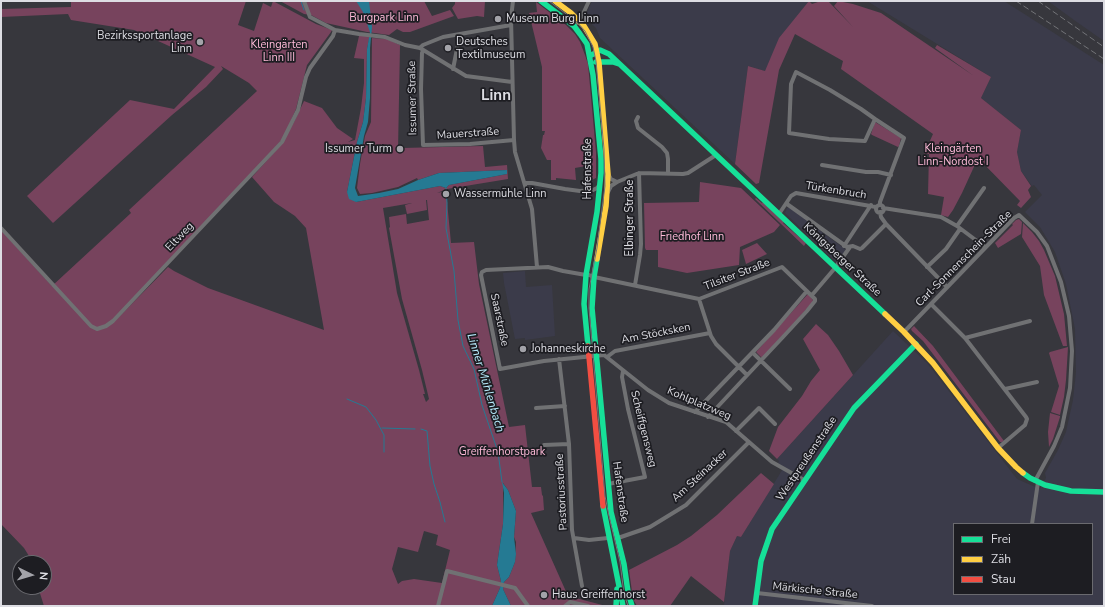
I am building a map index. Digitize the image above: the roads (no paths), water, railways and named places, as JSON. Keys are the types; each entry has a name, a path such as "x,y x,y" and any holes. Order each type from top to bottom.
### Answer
{"main road":[{"name":"Hafenstraße","path":"541,1 574,26 587,44 593,76 601,160 599,199 586,275 584,304 602,501 608,538 625,606"},
{"name":"Hafenstraße","path":"555,1 579,20 591,35 597,51 599,63 608,174 605,213 594,277 592,308 611,512 624,564 628,592 632,606"},
{"path":"597,51 590,56 599,63 613,62 620,64"},
{"name":"Königsberger Straße","path":"597,51 606,51 904,332 933,363 998,448 1016,467 1036,481 1054,488 1071,491 1104,492"},
{"name":"Westpreußenstraße","path":"755,606 761,561 772,529 854,408 916,344"},
{"path":"616,606 617,575"},
{"path":"625,606 628,592"}],"street":[{"path":"304,1 310,17 335,30 387,37 421,50 466,76 512,82"},
{"path":"513,1 511,24 515,152 532,209 537,267"},
{"path":"574,26 590,1"},
{"path":"421,50 423,45 435,40 511,24"},
{"name":"Eltweg","path":"1,228 91,326 97,329 113,322 282,142 298,110 310,68 333,36 335,30"},
{"path":"453,68 460,34"},
{"name":"Issumer Straße","path":"421,50 423,146"},
{"path":"875,119 865,141 829,139 789,133 791,89 796,72 861,109 904,138 880,202 880,206 883,210 880,212"},
{"path":"638,117 636,121 638,128 662,147 667,153 668,174"},
{"name":"Mauerstraße","path":"423,146 514,140"},
{"path":"607,192 612,185 617,182 639,173 688,173 716,155"},
{"path":"822,165 891,175"},
{"name":"Elbinger Straße","path":"634,285 641,244 639,173"},
{"path":"608,174 611,179 617,182"},
{"path":"525,183 532,182 570,190 588,191 597,188 600,184"},
{"path":"927,268 946,249 958,227 984,188"},
{"path":"588,191 599,199"},
{"name":"Türkenbruch","path":"779,214 791,196 796,193 871,206 880,206 941,217 958,227 985,247"},
{"path":"787,204 844,246 853,246 860,249 862,248 886,224"},
{"path":"844,246 871,206"},
{"name":"Türkenbruch","path":"880,206 877,211 880,212 881,217 886,224 947,287"},
{"name":"Carl-Sonnenschein-Straße","path":"904,332 1014,218 1019,215 1037,232 1047,246 1062,282 1071,331 1072,351 1068,399 1058,438 1036,481"},
{"path":"812,295 835,268 850,247"},
{"name":"Tilsiter Straße","path":"481,275 482,272 486,270 551,267 699,299 782,267 807,291"},
{"name":"Saarstraße","path":"481,275 500,369 559,359"},
{"path":"695,412 753,353 807,291 812,295 815,301 708,417"},
{"path":"699,299 710,333 716,344 747,375"},
{"path":"931,304 965,338 1027,419 1025,425 998,448"},
{"path":"965,338 1030,321"},
{"name":"Am Stöcksken","path":"607,357 615,351 710,333"},
{"path":"753,353 790,389"},
{"path":"559,359 604,355 607,357"},
{"name":"Kohlplatzweg","path":"607,357 648,390 669,403 726,422 772,462 804,480"},
{"name":"Pastoriusstraße","path":"559,359 569,444 571,520 582,586"},
{"name":"Scheiffgensweg","path":"608,484 644,478 646,476 628,409 622,377 623,371"},
{"path":"1006,390 1037,382"},
{"path":"536,408 564,406"},
{"name":"Kohlplatzweg","path":"736,431 759,408 775,424"},
{"name":"Am Steinacker","path":"618,538 650,527 686,505 749,442"},
{"name":"Pastoriusstraße","path":"544,445 569,444"},
{"path":"1032,523 1036,481"},
{"name":"Pastoriusstraße","path":"574,538 589,540 608,538"},
{"path":"438,606 447,571 516,588 528,606"},
{"name":"Märkische Straße","path":"756,593 872,606"},
{"path":"564,606 570,602 588,606"}],"water":[{"path":"356,1 369,1 372,27 370,48 370,98 368,122 364,136 355,188 358,196 398,189 439,173 507,170 507,174 449,185 446,188 440,186 356,202 349,199 347,192 357,142 363,122 366,98 367,49 370,32 363,12"},
{"path":"502,482 508,490 516,511 514,537 516,554 515,562 509,577 504,582 503,589 511,606 492,606 500,588 501,581 497,565 503,524 504,493"}],"waterway":[{"path":"301,1 304,10"},
{"name":"Linner Mühlenbach","path":"446,188 446,228 454,271 458,320 463,346 474,369 482,405 498,452 502,482"},
{"path":"347,399 366,407 376,420 384,435 384,452"},
{"path":"382,428 415,429"},
{"path":"421,429 427,431 430,466 445,522"}],"tram line":[{"path":"549,1 577,22 585,31 593,47 596,61 604,149 605,186 597,248 589,289 589,308 605,496 620,562 624,594 628,606"}],"railway":[{"path":"1016,1 1104,59"},
{"path":"1038,1 1104,47"}],"place":[{"name":"Museum Burg Linn","path":"498,19"},
{"name":"Bezirkssportanlage Linn","path":"200,42"},
{"name":"Deutsches Textilmuseum","path":"448,48"},
{"name":"Issumer Turm","path":"400,149"},
{"name":"Wassermühle Linn","path":"446,194"},
{"name":"Johanneskirche","path":"523,349"},
{"name":"Haus Greiffenhorst","path":"544,595"}],"district":[{"name":"Linn","path":"496,96"}],"park label":[{"name":"Burgpark Linn","path":"384,18"},
{"name":"Kleingärten Linn III","path":"279,51"},
{"name":"Kleingärten Linn-Nordost I","path":"953,155"},
{"name":"Friedhof Linn","path":"692,237"},
{"name":"Greiffenhorstpark","path":"502,452"}]}
